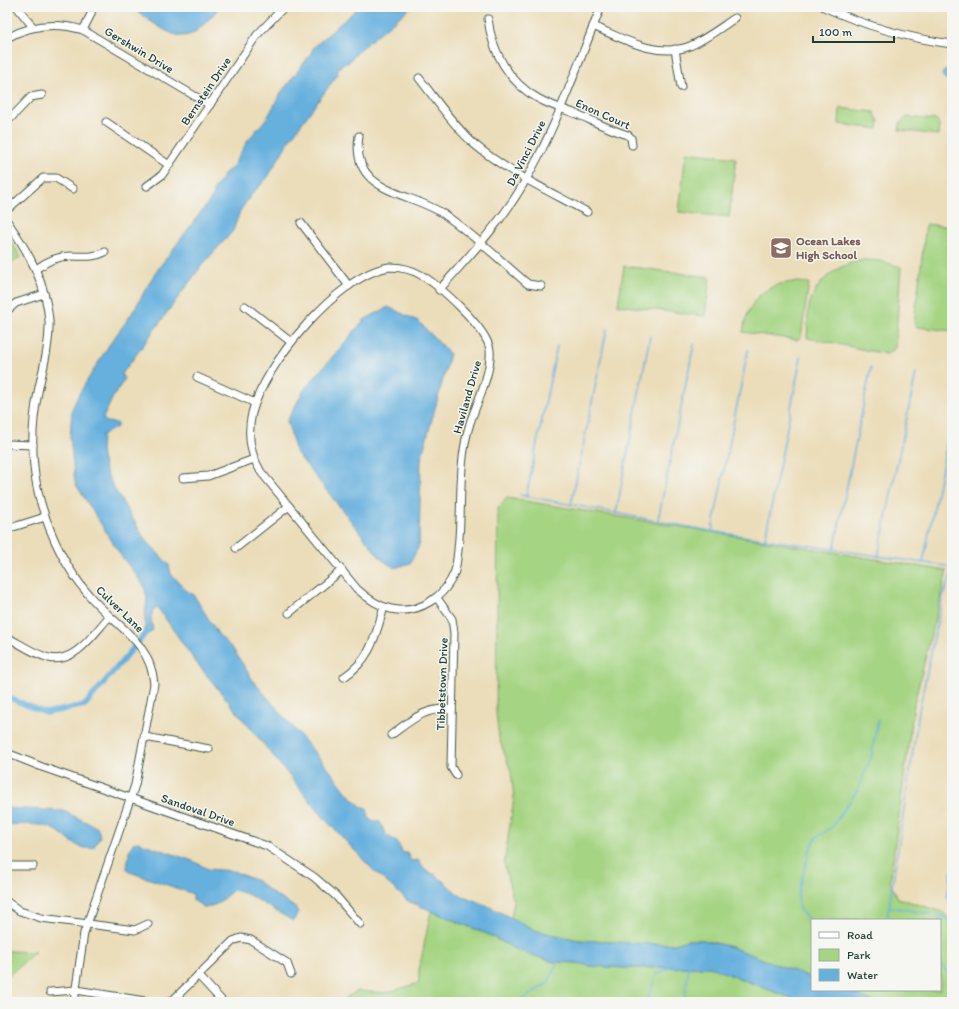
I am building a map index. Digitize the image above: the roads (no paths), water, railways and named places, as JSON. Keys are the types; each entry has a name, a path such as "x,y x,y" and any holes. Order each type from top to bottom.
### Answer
{"street":[{"path":"17,7 33,27"},
{"path":"83,30 91,14 92,7"},
{"name":"Bernstein Drive","path":"147,186 158,179 257,35 284,7"},
{"name":"Da Vinci Drive","path":"440,290 512,202 527,178 560,108 601,7"},
{"path":"824,7 875,27 900,34 952,44"},
{"path":"593,26 646,48 675,50 695,44 734,18"},
{"name":"Enon Court","path":"488,19 489,31 496,51 515,81 539,99 628,135 632,141 632,145"},
{"name":"Gershwin Drive","path":"7,38 33,27 63,25 83,30 210,105"},
{"path":"675,50 681,87"},
{"path":"419,78 452,122 474,144 527,178 587,212"},
{"path":"7,122 31,97 42,95"},
{"path":"106,122 169,164"},
{"path":"359,136 358,145 360,159 363,167 375,182 388,191 435,208 446,215 528,284 541,286"},
{"path":"7,210 43,178 56,178 73,189"},
{"name":"Culver Lane","path":"7,221 26,250 36,269 44,294 49,320 48,347 35,412 33,445 36,479 45,517 69,568 88,594 109,617 141,646 152,667 154,684 145,737 130,798 86,924 74,1002"},
{"path":"301,223 349,286"},
{"path":"36,269 47,262 62,257 97,256 105,252"},
{"name":"Haviland Drive","path":"396,267 421,275 440,290 480,327 488,343 490,357 470,425 464,453 455,571 448,586 437,598 427,603 406,609 384,607 364,595 261,472 254,459 250,434 255,403 267,380 291,342 327,304 349,286 372,271 396,267"},
{"path":"7,311 16,303 44,294"},
{"path":"245,306 291,342"},
{"path":"197,377 255,403"},
{"path":"7,444 33,445"},
{"path":"183,478 208,476 254,459"},
{"path":"236,548 289,506"},
{"path":"7,529 45,517"},
{"path":"289,612 342,570"},
{"name":"Tibbetstown Drive","path":"437,598 452,619 454,634 451,767 456,775"},
{"path":"344,677 359,665 369,652 384,607"},
{"path":"7,637 44,656 56,659 64,658 76,652 109,617"},
{"path":"391,735 424,713 438,709 452,710"},
{"path":"145,737 209,749"},
{"name":"Sandoval Drive","path":"7,753 42,767 251,840 282,854 325,886 360,924"},
{"path":"7,866 32,866"},
{"path":"7,902 20,911 35,917 135,930 148,924"},
{"path":"168,1002 174,999 233,941 241,938 251,940 287,963 291,974"},
{"path":"198,975 222,1002"},
{"path":"50,992 76,990 151,1002"}],"water":[{"path":"132,7 220,7 199,29 184,36 177,35 160,28"},
{"path":"359,7 411,7 370,41 348,63 344,63 337,70 338,74 288,142 268,177 251,195 240,211 233,231 202,265 122,374 124,380 113,397 103,418 106,422 117,423 117,427 102,435 101,452 105,470 115,490 145,539 169,565 171,574 189,593 193,594 218,634 233,649 254,682 328,768 348,794 362,807 367,808 369,819 380,822 386,835 397,842 403,853 407,853 411,861 418,860 426,871 436,875 458,894 486,905 537,931 578,940 675,944 687,940 703,940 731,947 811,978 811,991 847,991 875,1002 801,1002 710,967 626,968 554,962 517,950 487,934 408,901 374,871 325,819 195,661 158,608 153,610 151,618 153,630 150,633 145,634 147,598 144,586 120,554 75,483 70,437 72,409 79,394 109,345 131,315 155,273 214,195 213,191 226,172 232,168 248,140 267,118 283,90 310,55 314,47"},
{"path":"952,67 952,81 945,79 942,75 944,71"},
{"path":"388,307 418,321 450,354 421,459 419,546 410,563 395,568 382,560 296,452 287,421 304,390 364,320"},
{"path":"7,808 64,811 98,828 100,837 93,848 87,848 76,845 59,832 49,827 31,824 7,825"},
{"path":"138,842 193,861 208,869 233,871 257,881 275,895 296,908 298,913 293,921 247,894 233,890 217,904 205,908 193,900 193,894 130,872 127,869 129,852 133,843"}],"waterway":[{"path":"571,505 607,329"},
{"path":"616,513 650,336"},
{"path":"658,520 694,344"},
{"path":"526,497 557,346"},
{"path":"712,531 748,350"},
{"path":"765,539 801,357"},
{"path":"834,550 871,367"},
{"path":"878,557 916,373"},
{"path":"923,563 952,418"},
{"path":"520,495 710,531 952,567"},
{"path":"887,919 919,711 942,599 952,572"},
{"path":"7,697 46,713 85,705 145,634"},
{"path":"811,920 799,909 798,893 810,849 817,837 832,827 857,791 871,758 878,720"},
{"path":"947,898 952,871"},
{"path":"890,907 942,916 952,922"},
{"path":"514,1002 525,998 548,983 558,961"},
{"path":"941,965 952,982"},
{"path":"647,1002 656,975 672,966"},
{"path":"684,1002 689,966"}],"place":[{"name":"Ocean Lakes High School","path":"781,248"}]}
